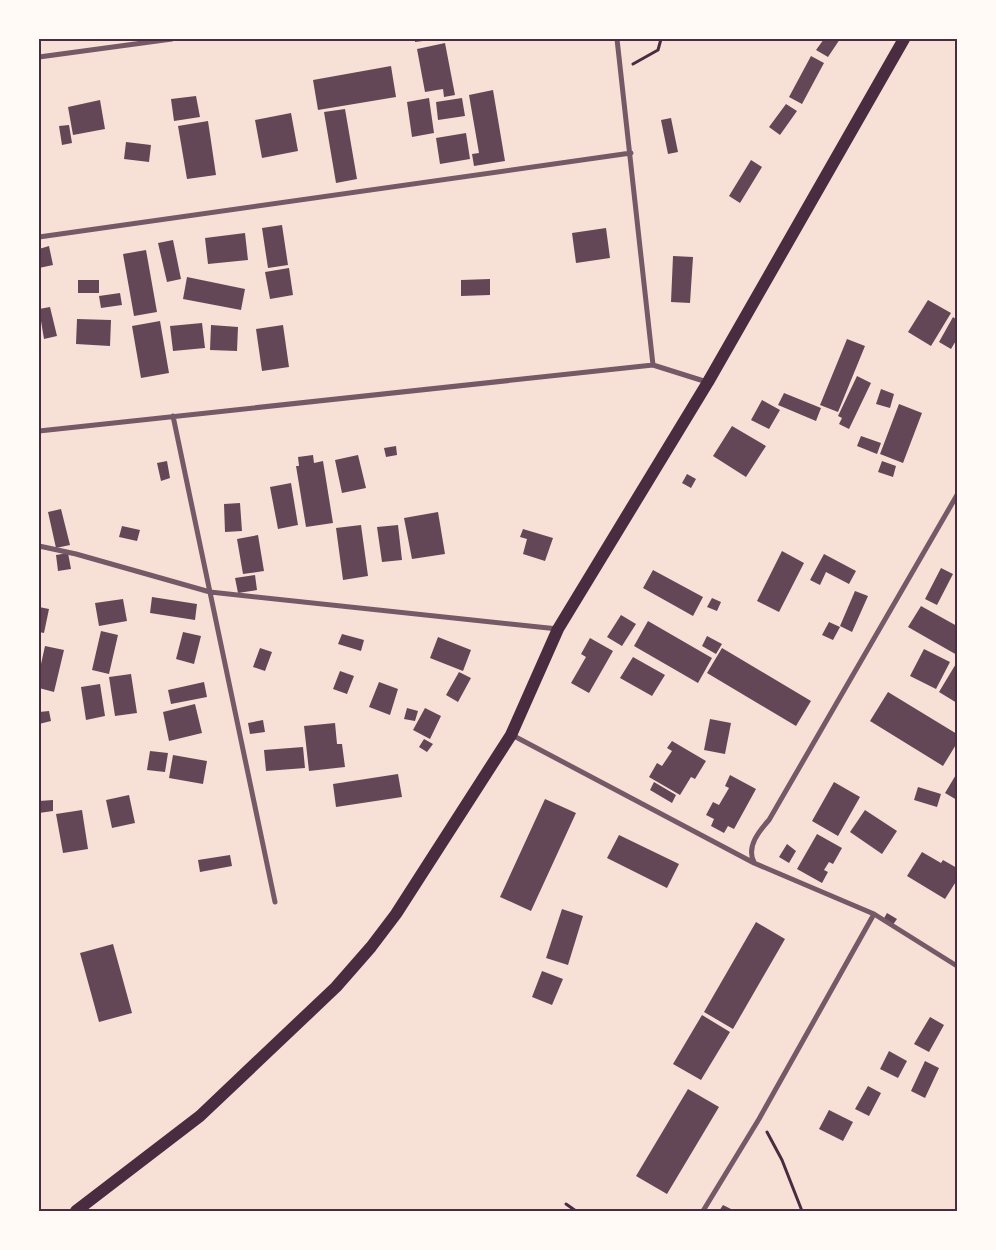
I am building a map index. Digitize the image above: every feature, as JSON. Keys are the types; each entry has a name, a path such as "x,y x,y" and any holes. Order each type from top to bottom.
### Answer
{"main road":[{"path":"76,1211 200,1116 336,986 371,947 396,914 511,735 558,629 708,382 904,39"}],"street":[{"path":"39,57 172,39"},
{"path":"618,39 653,366"},
{"path":"39,237 631,153"},
{"path":"39,431 653,366 708,382"},
{"path":"173,416 275,902"},
{"path":"754,863 751,851 753,842 769,820 957,495"},
{"path":"39,546 76,554 210,592 558,629"},
{"path":"511,735 754,863 874,914 957,966"},
{"path":"703,1211 759,1119 874,914"}],"path":[{"path":"622,70 658,50 661,39"},
{"path":"759,1119 782,1160 802,1211"},
{"path":"566,1204 576,1211"}],"building":[{"path":"415,39 431,39 431,40 415,42"},
{"path":"824,39 840,39 828,57 816,50"},
{"path":"445,43 455,95 444,97 443,89 425,92 417,49"},
{"path":"811,56 824,63 802,104 789,97"},
{"path":"391,66 396,97 318,110 313,80"},
{"path":"493,90 505,161 474,166 472,154 479,153 469,95"},
{"path":"196,96 200,117 174,121 171,99"},
{"path":"429,98 434,133 412,137 407,102"},
{"path":"462,98 465,116 438,120 436,102"},
{"path":"100,100 105,129 73,135 68,107"},
{"path":"786,104 797,111 780,135 769,127"},
{"path":"345,109 357,179 336,183 324,112"},
{"path":"291,113 298,151 262,158 255,120"},
{"path":"671,118 678,152 668,154 661,120"},
{"path":"208,121 216,175 187,179 178,126"},
{"path":"69,125 72,143 62,145 59,126"},
{"path":"466,133 470,159 440,164 436,138"},
{"path":"126,142 151,145 149,162 124,159"},
{"path":"751,160 762,167 740,203 729,196"},
{"path":"282,225 288,265 268,268 262,228"},
{"path":"606,228 610,258 576,263 572,233"},
{"path":"245,233 248,260 208,264 205,238"},
{"path":"173,240 181,279 167,282 158,243"},
{"path":"49,246 53,265 39,268 39,249"},
{"path":"146,250 157,312 134,316 123,254"},
{"path":"673,256 693,257 690,303 671,302"},
{"path":"289,268 293,295 270,299 265,272"},
{"path":"187,277 245,289 241,310 183,299"},
{"path":"490,279 490,295 461,296 461,280"},
{"path":"78,280 99,280 99,293 78,293"},
{"path":"120,293 122,305 101,308 99,296"},
{"path":"928,300 951,313 931,346 908,332"},
{"path":"50,307 57,336 44,339 39,309"},
{"path":"953,317 957,320 957,339 951,349 939,342"},
{"path":"77,319 111,320 110,346 76,344"},
{"path":"160,321 169,373 141,378 132,326"},
{"path":"202,323 205,348 173,351 170,326"},
{"path":"211,325 238,327 237,351 210,350"},
{"path":"283,325 289,367 262,371 256,329"},
{"path":"847,339 865,346 838,412 820,405"},
{"path":"857,376 871,383 849,429 839,424 842,418 838,416"},
{"path":"881,389 894,394 890,408 876,404"},
{"path":"784,393 821,408 816,421 778,405"},
{"path":"762,400 780,410 769,429 751,420"},
{"path":"899,404 922,413 903,463 880,454"},
{"path":"732,426 766,446 746,477 713,456"},
{"path":"861,436 881,443 877,454 857,446"},
{"path":"396,446 397,455 386,457 384,448"},
{"path":"313,455 314,463 323,461 333,523 306,527 296,466 299,466 298,457"},
{"path":"358,455 366,488 342,493 335,460"},
{"path":"167,461 170,478 161,481 157,463"},
{"path":"882,461 896,466 893,477 878,472"},
{"path":"687,474 696,479 691,488 682,483"},
{"path":"291,483 298,525 278,529 270,487"},
{"path":"240,503 242,531 225,532 224,504"},
{"path":"61,509 70,545 56,548 48,512"},
{"path":"438,512 445,554 412,559 404,518"},
{"path":"361,525 368,576 343,580 336,528"},
{"path":"398,525 402,560 382,562 377,527"},
{"path":"122,526 140,530 137,541 119,537"},
{"path":"523,529 553,538 545,561 523,554 527,539 520,537"},
{"path":"258,535 264,571 243,574 237,539"},
{"path":"782,551 804,563 779,612 757,601"},
{"path":"68,553 71,569 58,571 56,555"},
{"path":"824,554 856,571 849,584 826,572 820,585 810,580"},
{"path":"941,568 953,574 937,605 925,599"},
{"path":"653,570 703,597 693,616 643,588"},
{"path":"255,575 257,590 238,593 235,578"},
{"path":"855,591 868,596 852,632 840,626"},
{"path":"152,597 197,604 195,620 150,613"},
{"path":"712,598 721,602 717,611 707,607"},
{"path":"123,599 127,621 99,626 95,603"},
{"path":"921,606 957,626 957,655 908,627"},
{"path":"39,607 49,609 44,633 39,632"},
{"path":"621,615 636,624 622,646 607,637"},
{"path":"648,621 712,658 698,683 634,646"},
{"path":"829,622 840,627 833,640 822,635"},
{"path":"101,631 118,635 109,674 92,670"},
{"path":"183,632 201,636 194,664 176,659"},
{"path":"342,634 364,640 361,651 338,644"},
{"path":"707,636 722,644 716,654 702,646"},
{"path":"438,637 471,650 463,671 430,658"},
{"path":"590,638 613,651 589,693 571,683 586,657 581,654"},
{"path":"45,646 64,650 54,692 39,688 39,673"},
{"path":"260,648 272,652 265,671 253,667"},
{"path":"722,648 811,701 796,726 707,673"},
{"path":"924,649 950,662 936,689 910,676"},
{"path":"633,657 665,675 652,696 620,678"},
{"path":"957,662 957,703 939,692"},
{"path":"340,671 354,676 347,694 333,689"},
{"path":"459,672 471,678 458,702 446,695"},
{"path":"131,674 137,713 115,716 109,677"},
{"path":"204,682 207,697 171,704 168,690"},
{"path":"379,682 398,689 390,715 369,707"},
{"path":"100,684 105,716 86,720 81,687"},
{"path":"888,692 957,734 957,743 943,766 870,721"},
{"path":"195,704 202,733 169,741 163,712"},
{"path":"407,708 418,711 415,721 404,719"},
{"path":"425,708 441,716 430,739 413,730"},
{"path":"49,711 51,721 39,724 39,712"},
{"path":"710,719 731,723 725,754 704,750"},
{"path":"263,720 265,732 250,734 248,723"},
{"path":"335,723 337,744 342,744 345,767 309,771 304,726"},
{"path":"424,739 433,744 427,752 419,747"},
{"path":"672,741 706,761 695,779 691,777 680,795 649,777 657,763 662,766 672,751 667,748"},
{"path":"303,747 305,768 266,771 264,750"},
{"path":"150,751 168,753 165,772 147,770"},
{"path":"173,755 207,761 203,784 169,778"},
{"path":"957,773 957,800 945,793"},
{"path":"398,774 402,797 336,807 333,784"},
{"path":"730,775 756,789 734,829 728,826 724,833 711,826 714,819 706,815 713,802 719,805 729,788 725,786"},
{"path":"654,782 676,795 672,803 650,790"},
{"path":"834,782 860,797 838,836 812,821"},
{"path":"918,787 941,794 937,807 914,800"},
{"path":"129,795 135,823 112,828 106,800"},
{"path":"545,799 576,813 531,911 500,897"},
{"path":"53,800 53,811 39,813 39,801"},
{"path":"82,810 88,849 63,853 56,814"},
{"path":"865,810 897,831 882,854 850,832"},
{"path":"817,834 842,848 833,864 829,862 824,870 828,872 822,883 797,869"},
{"path":"619,835 679,864 667,888 607,858"},
{"path":"787,844 796,851 789,863 779,857"},
{"path":"922,852 941,863 943,860 957,868 957,880 945,899 907,876"},
{"path":"230,855 232,866 200,872 198,860"},
{"path":"562,909 583,916 568,965 546,958"},
{"path":"887,913 897,919 892,926 883,920"},
{"path":"756,922 785,939 733,1029 704,1012"},
{"path":"113,944 132,1013 99,1022 80,953"},
{"path":"542,971 563,979 552,1005 532,997"},
{"path":"702,1015 730,1032 701,1080 673,1064"},
{"path":"930,1017 944,1025 929,1052 914,1044"},
{"path":"889,1051 907,1061 898,1078 880,1069"},
{"path":"925,1061 939,1068 925,1098 911,1091"},
{"path":"868,1086 881,1093 869,1116 855,1109"},
{"path":"688,1089 719,1107 667,1194 636,1176"},
{"path":"829,1110 853,1122 843,1141 819,1129"},
{"path":"723,1205 735,1211 719,1211"}]}
